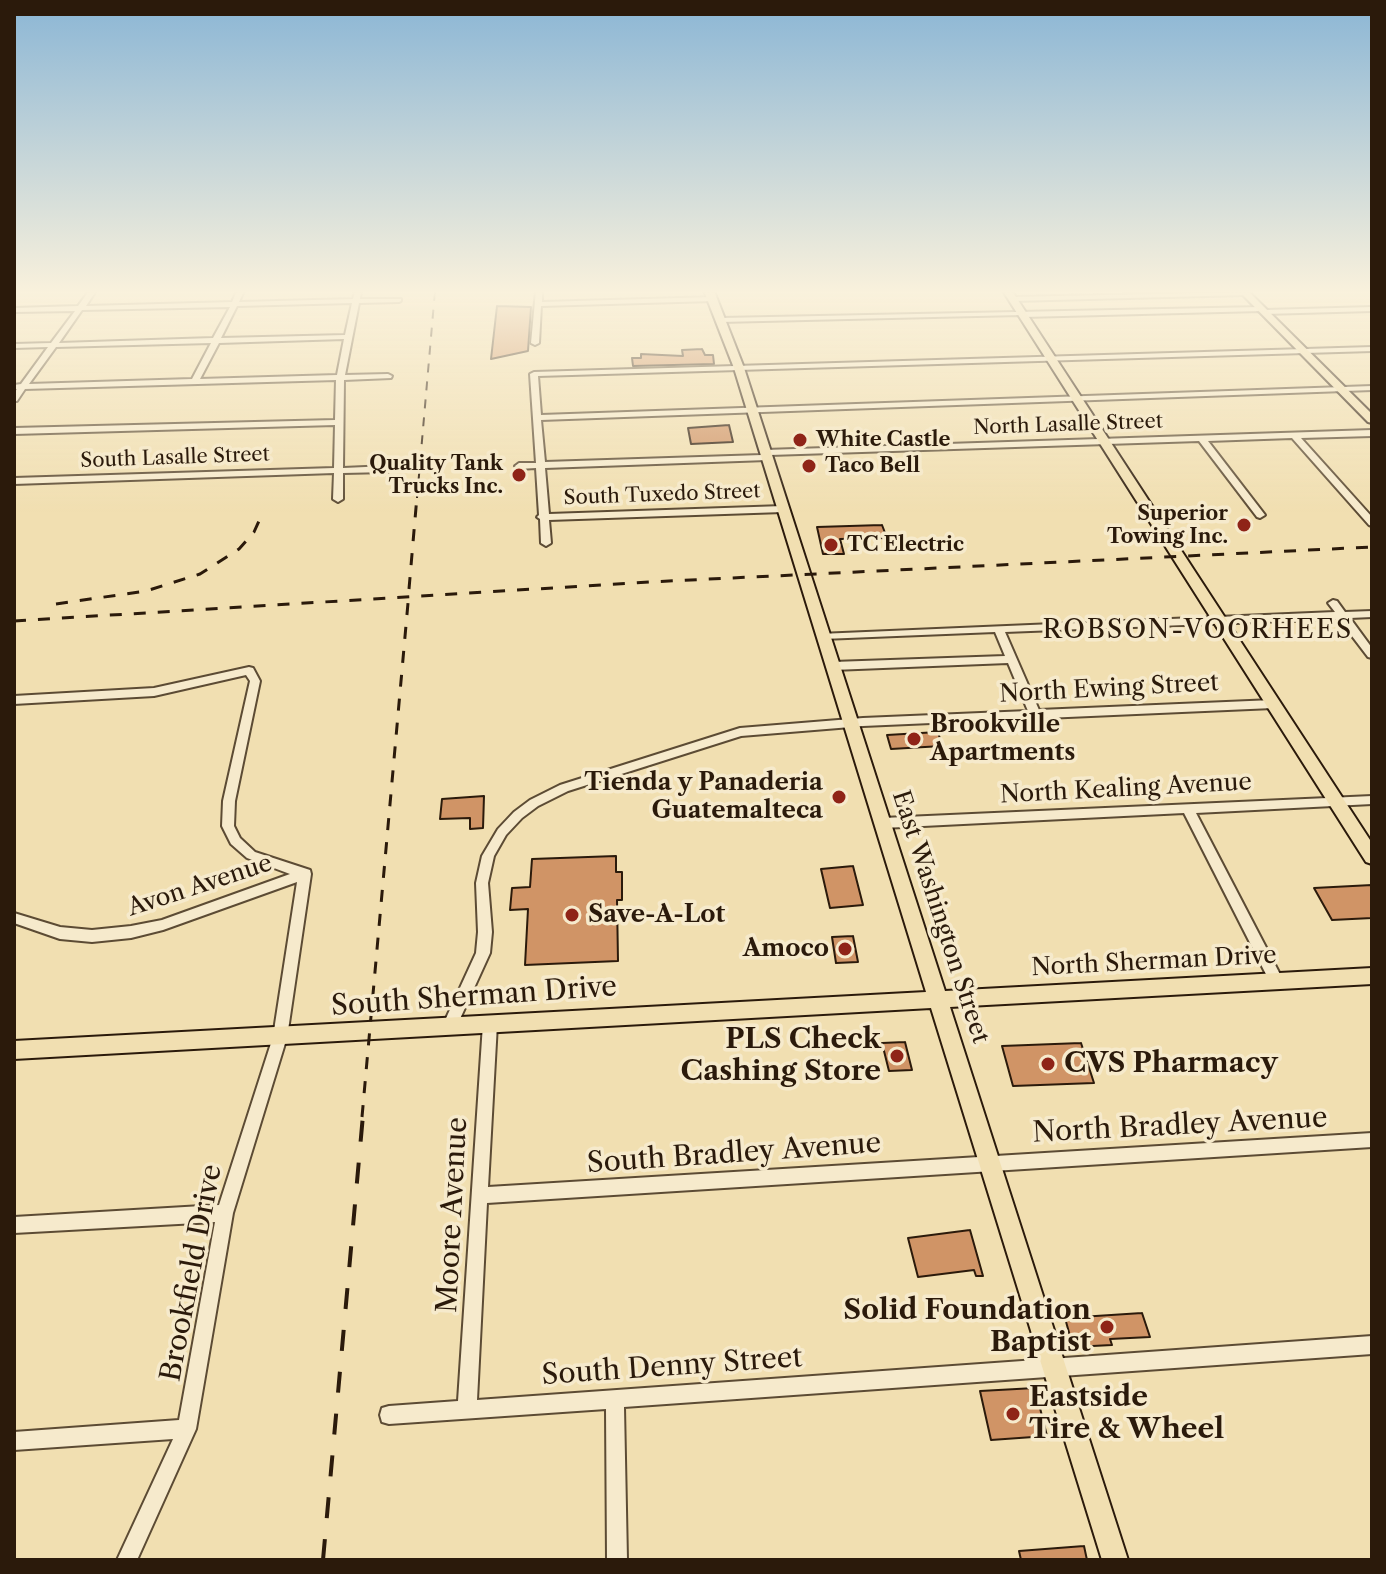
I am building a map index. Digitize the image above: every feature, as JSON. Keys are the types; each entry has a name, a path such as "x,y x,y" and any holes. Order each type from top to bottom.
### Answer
{"main road":[{"name":"East Washington Street","path":"738,364 1115,1560"},
{"path":"1055,364 1372,857"},
{"path":"1316,364 1372,420"},
{"name":"North Sherman Drive","path":"938,998 1372,976"},
{"name":"South Sherman Drive","path":"14,1050 938,998"}],"street":[{"path":"14,399 18,387 37,364"},
{"path":"195,382 204,364"},
{"path":"338,499 340,378 343,364"},
{"path":"546,543 534,374 862,364"},
{"path":"18,387 388,376"},
{"path":"536,418 1372,388"},
{"path":"14,431 339,422"},
{"name":"North Lasalle Street","path":"766,455 1372,433"},
{"path":"1294,435 1372,523"},
{"path":"1201,438 1260,515"},
{"path":"519,466 766,455"},
{"name":"South Lasalle Street","path":"14,481 388,469"},
{"name":"South Tuxedo Street","path":"542,517 783,509"},
{"path":"1333,603 1372,655"},
{"path":"823,636 1372,614"},
{"path":"999,629 1035,714"},
{"path":"833,666 1012,659"},
{"path":"14,700 139,694 188,686 245,670 253,674 255,681 229,801 228,824 235,841 251,855 305,874"},
{"name":"North Ewing Street","path":"449,1027 483,953 482,887 488,856 502,832 524,810 564,788 740,732 851,723 1273,704"},
{"name":"North Kealing Avenue","path":"883,823 1372,800"},
{"path":"1187,808 1277,982"},
{"name":"Avon Avenue","path":"14,918 60,933 92,936 131,932 163,925 305,874"},
{"name":"Brookfield Drive","path":"127,1560 187,1429 225,1213 280,1037 305,874"},
{"name":"Moore Avenue","path":"467,1409 490,1024"},
{"name":"North Bradley Avenue","path":"990,1163 1372,1140"},
{"name":"South Bradley Avenue","path":"481,1195 990,1163"},
{"path":"14,1225 225,1213"},
{"name":"South Denny Street","path":"389,1415 1372,1345"},
{"path":"615,1399 617,1560"},
{"path":"14,1441 187,1429"}],"building":[{"path":"633,364 696,364 633,366"},
{"path":"729,425 733,442 691,444 688,428"},
{"name":"TC Electric","path":"882,525 887,538 840,539 844,554 823,554 817,527"},
{"name":"Brookville Apartments","path":"938,732 942,746 891,749 887,735"},
{"path":"484,796 483,828 470,829 470,818 440,819 442,799"},
{"name":"Save-A-Lot","path":"616,856 616,872 622,872 622,900 617,900 618,961 525,965 528,909 510,910 512,888 530,887 532,859"},
{"path":"853,866 863,905 830,908 821,869"},
{"path":"1372,885 1372,918 1332,920 1314,888"},
{"name":"Amoco","path":"853,936 858,962 836,963 832,937"},
{"name":"PLS Check Cashing Store","path":"905,1042 912,1070 889,1071 882,1043"},
{"name":"CVS Pharmacy","path":"1081,1043 1094,1083 1013,1086 1002,1046"},
{"path":"970,1230 983,1276 976,1276 974,1270 918,1277 908,1238"},
{"name":"Solid Foundation Baptist","path":"1142,1313 1150,1337 1110,1339 1112,1345 1073,1347 1065,1318"},
{"name":"Eastside Tire & Wheel","path":"1035,1388 1047,1436 991,1440 980,1391"},
{"path":"1084,1546 1087,1560 1021,1560 1019,1551"}],"railway":[{"path":"417,498 429,364"},
{"path":"409,589 417,496"},
{"path":"56,604 146,591 200,574 239,549 254,532 263,512"},
{"path":"14,621 649,582 1372,547"},
{"path":"362,1117 408,603"},
{"path":"323,1560 363,1115"}],"place":[{"name":"White Castle","path":"800,440"},
{"name":"Taco Bell","path":"809,466"},
{"name":"Quality Tank Trucks Inc.","path":"519,475"},
{"name":"Superior Towing Inc.","path":"1244,525"},
{"name":"TC Electric","path":"831,545"},
{"name":"Brookville Apartments","path":"914,739"},
{"name":"Tienda y Panaderia Guatemalteca","path":"839,797"},
{"name":"Save-A-Lot","path":"572,915"},
{"name":"Amoco","path":"845,949"},
{"name":"PLS Check Cashing Store","path":"897,1056"},
{"name":"CVS Pharmacy","path":"1048,1064"},
{"name":"Solid Foundation Baptist","path":"1107,1327"},
{"name":"Eastside Tire & Wheel","path":"1013,1414"}],"district":[{"name":"ROBSON-VOORHEES","path":"1198,630"}]}
